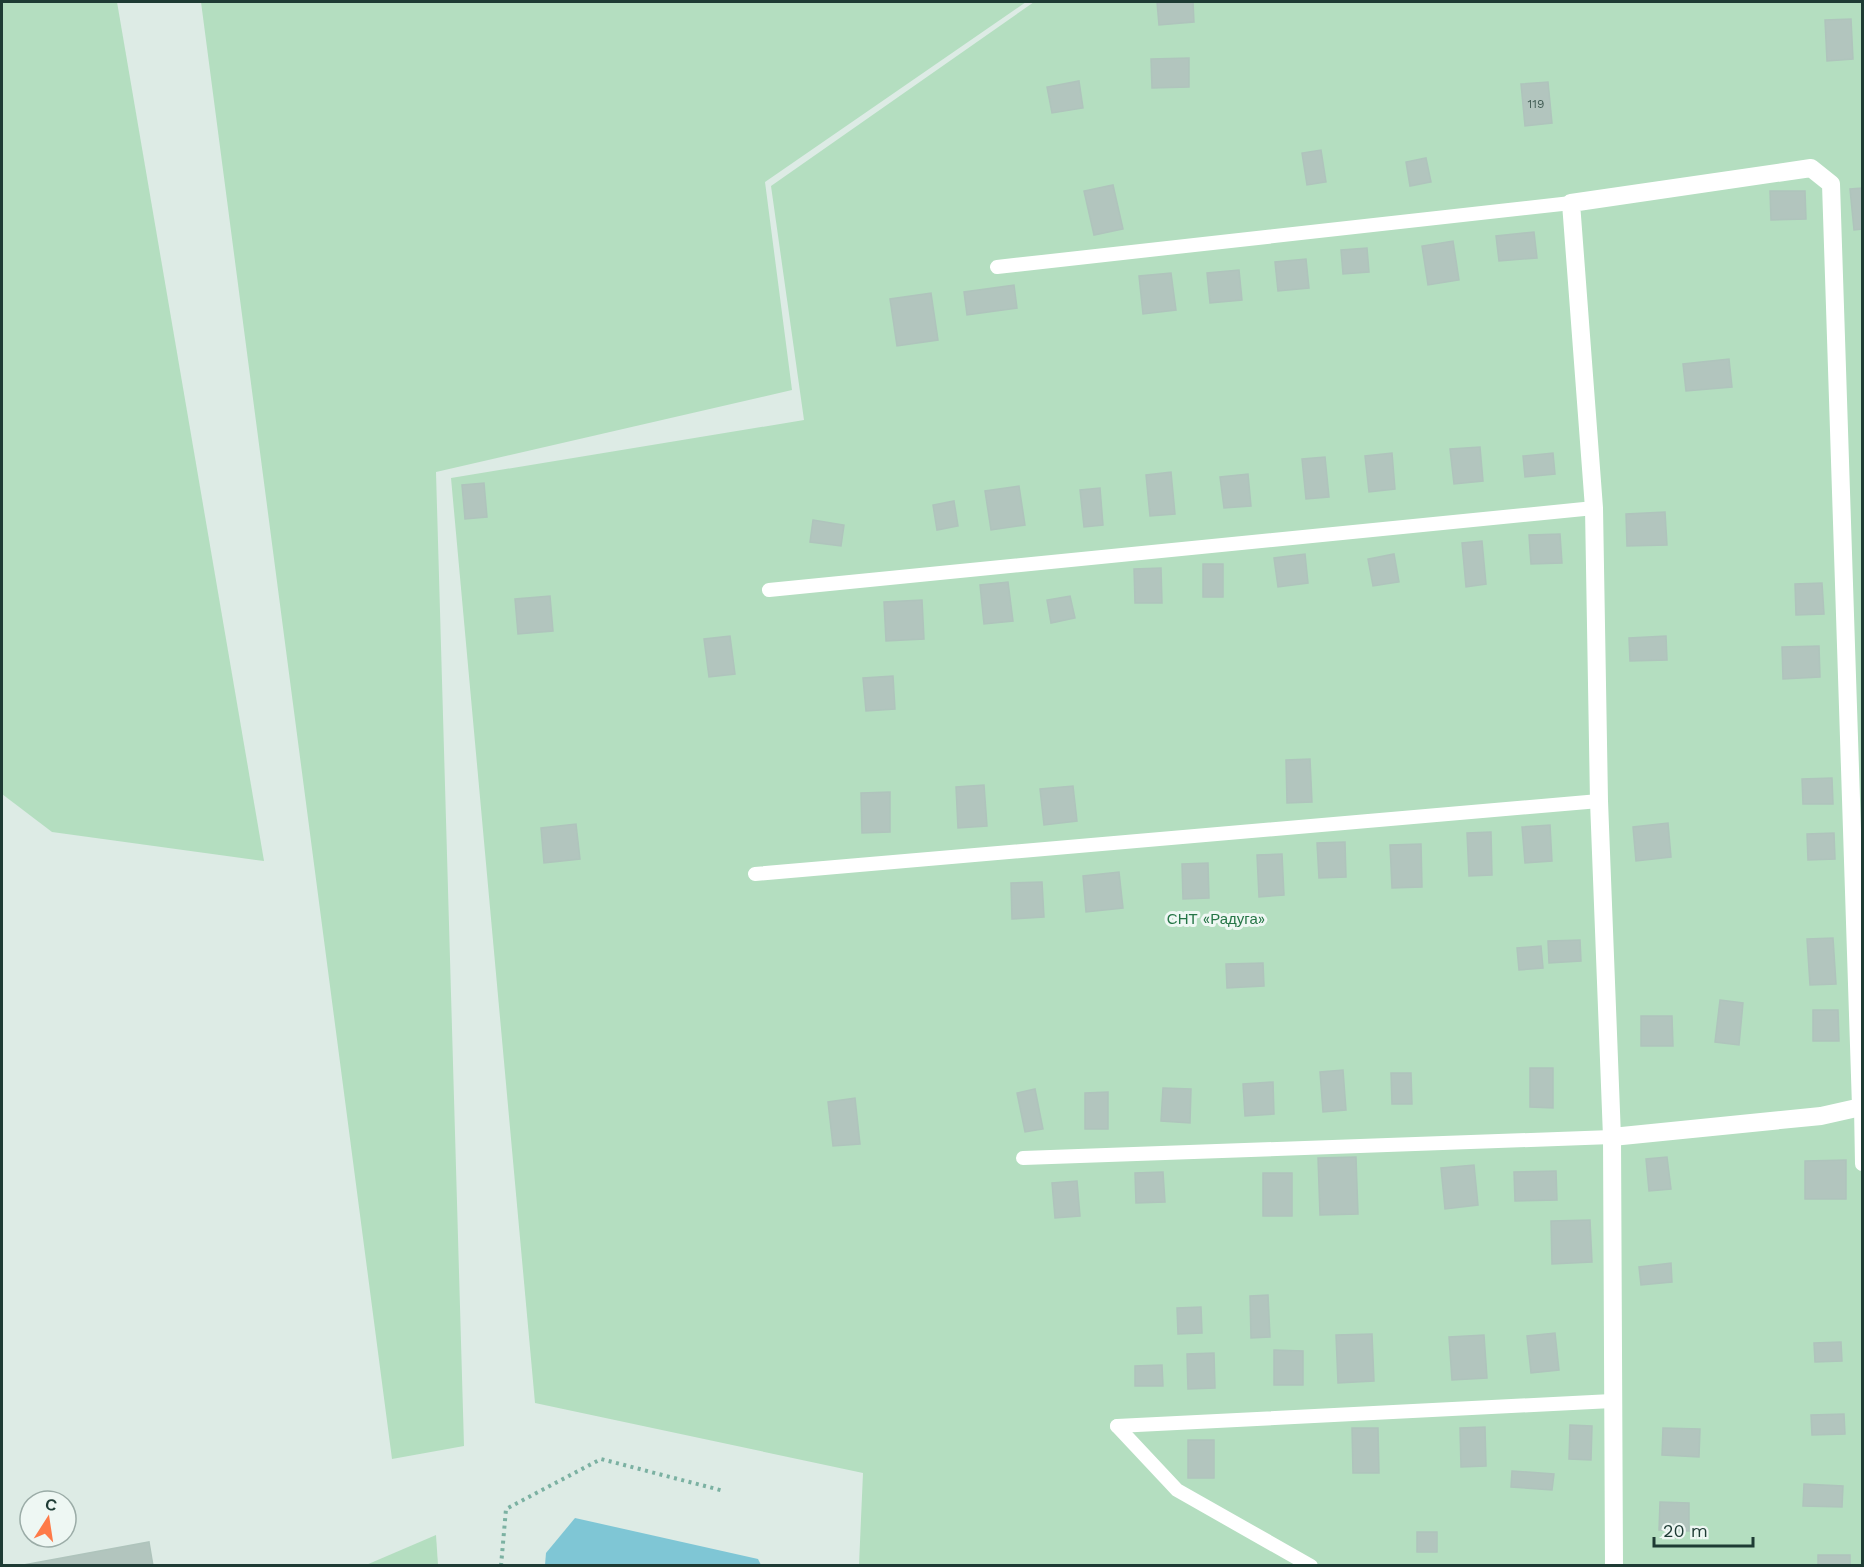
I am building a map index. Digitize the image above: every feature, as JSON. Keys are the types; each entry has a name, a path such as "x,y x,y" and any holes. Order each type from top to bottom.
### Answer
{"street":[{"path":"1612,1137 1821,1116 1861,1107 1831,184 1811,168 1571,203 1594,508 1599,801 1612,1137 1614,1566"}],"lane":[{"path":"997,267 1571,203"},
{"path":"769,590 1594,508"},
{"path":"755,874 1599,801"},
{"path":"1861,1107 1863,1164"},
{"path":"1023,1158 1612,1137"},
{"path":"1311,1566 1177,1490 1117,1426 1612,1401"}],"path":[{"path":"501,1566 506,1509 601,1459 724,1491"}],"green space":[{"path":"2,2 117,2 264,861 52,832 2,794"},
{"path":"201,2 1026,2 765,182 792,390 436,472 464,1446 392,1459"},
{"name":"СНТ «Радуга»","path":"1034,2 1862,3 1862,1565 859,1565 863,1473 535,1403 451,478 804,420 771,186"},
{"path":"436,1535 438,1565 366,1565"}],"water":[{"path":"575,1518 758,1559 761,1565 545,1565 546,1553"}],"building":[{"path":"1157,2 1193,2 1194,22 1159,25"},
{"path":"1851,19 1853,59 1827,61 1825,20"},
{"path":"1189,58 1189,87 1152,88 1151,59"},
{"path":"1079,81 1083,108 1052,113 1047,87"},
{"path":"1548,82 1552,123 1525,126 1521,84"},
{"path":"1321,150 1326,182 1307,185 1302,153"},
{"path":"1426,158 1431,182 1410,186 1406,162"},
{"path":"1113,185 1123,229 1094,235 1084,191"},
{"path":"1862,188 1862,229 1854,230 1850,189"},
{"path":"1770,191 1805,191 1806,219 1771,220"},
{"path":"1534,232 1537,258 1499,261 1496,236"},
{"path":"1453,241 1459,280 1428,285 1422,246"},
{"path":"1367,248 1369,272 1343,274 1341,250"},
{"path":"1306,259 1309,288 1278,291 1275,262"},
{"path":"1239,270 1242,300 1210,303 1207,273"},
{"path":"1171,273 1176,310 1143,314 1139,276"},
{"path":"1014,285 1017,308 967,315 964,292"},
{"path":"931,293 938,340 897,346 890,299"},
{"path":"1729,359 1732,387 1686,391 1683,364"},
{"path":"1480,447 1483,481 1454,484 1450,449"},
{"path":"1392,453 1395,489 1369,492 1365,456"},
{"path":"1553,453 1555,474 1525,477 1523,456"},
{"path":"1325,457 1329,497 1306,499 1302,459"},
{"path":"1171,472 1175,514 1150,516 1146,475"},
{"path":"1248,474 1251,506 1224,508 1220,477"},
{"path":"484,483 487,517 465,519 462,485"},
{"path":"1019,486 1025,525 991,530 985,491"},
{"path":"1100,488 1103,525 1084,527 1080,490"},
{"path":"954,501 958,526 937,530 933,505"},
{"path":"1665,512 1667,545 1627,546 1626,514"},
{"path":"813,520 844,525 841,546 810,542"},
{"path":"1560,534 1562,563 1531,564 1529,535"},
{"path":"1482,541 1486,584 1466,587 1462,543"},
{"path":"1305,554 1308,583 1278,587 1274,558"},
{"path":"1394,554 1399,582 1373,586 1368,559"},
{"path":"1203,564 1223,564 1223,597 1203,597"},
{"path":"1161,568 1162,603 1135,603 1134,569"},
{"path":"1008,582 1013,621 984,624 980,585"},
{"path":"1822,583 1824,614 1796,615 1795,584"},
{"path":"550,596 553,631 518,634 515,599"},
{"path":"1070,596 1075,618 1051,623 1047,600"},
{"path":"922,600 924,639 886,641 884,602"},
{"path":"730,636 735,674 709,677 704,639"},
{"path":"1666,636 1667,660 1630,661 1629,638"},
{"path":"1819,646 1820,677 1783,679 1782,647"},
{"path":"893,676 895,709 866,711 863,678"},
{"path":"1310,759 1312,802 1287,803 1286,760"},
{"path":"1832,778 1833,804 1803,804 1802,779"},
{"path":"984,785 987,826 958,828 956,787"},
{"path":"1073,786 1077,821 1044,825 1040,789"},
{"path":"890,792 890,832 862,833 861,793"},
{"path":"1668,823 1671,857 1636,861 1633,827"},
{"path":"576,824 580,859 544,863 541,828"},
{"path":"1550,825 1552,861 1525,863 1522,827"},
{"path":"1491,832 1492,875 1469,876 1467,833"},
{"path":"1834,833 1835,859 1808,860 1807,834"},
{"path":"1345,842 1346,877 1319,878 1317,843"},
{"path":"1421,844 1422,887 1392,888 1390,845"},
{"path":"1282,854 1284,895 1259,897 1257,855"},
{"path":"1208,863 1209,898 1183,899 1182,864"},
{"path":"1119,872 1123,908 1086,912 1083,876"},
{"path":"1042,882 1044,917 1012,919 1011,883"},
{"path":"1833,938 1836,984 1810,985 1807,939"},
{"path":"1580,940 1581,961 1549,963 1548,941"},
{"path":"1541,946 1543,968 1519,970 1517,948"},
{"path":"1263,963 1264,986 1227,988 1226,964"},
{"path":"1720,1000 1743,1003 1739,1045 1715,1042"},
{"path":"1813,1010 1838,1010 1839,1041 1813,1041"},
{"path":"1641,1016 1672,1016 1673,1046 1641,1046"},
{"path":"1530,1068 1553,1068 1553,1108 1530,1107"},
{"path":"1343,1070 1346,1110 1323,1112 1320,1072"},
{"path":"1391,1073 1411,1073 1412,1104 1392,1104"},
{"path":"1273,1082 1274,1114 1245,1116 1243,1084"},
{"path":"1163,1088 1191,1089 1190,1123 1161,1121"},
{"path":"1035,1089 1043,1129 1025,1132 1017,1093"},
{"path":"1108,1092 1108,1129 1085,1129 1085,1093"},
{"path":"855,1098 860,1144 833,1146 828,1102"},
{"path":"1356,1157 1358,1214 1320,1215 1318,1158"},
{"path":"1667,1157 1671,1189 1649,1191 1646,1159"},
{"path":"1846,1160 1846,1199 1805,1199 1805,1161"},
{"path":"1474,1165 1478,1205 1445,1209 1441,1168"},
{"path":"1556,1171 1557,1200 1515,1201 1514,1172"},
{"path":"1163,1172 1165,1202 1136,1203 1135,1173"},
{"path":"1263,1173 1292,1173 1292,1216 1263,1216"},
{"path":"1077,1181 1080,1216 1055,1218 1052,1183"},
{"path":"1590,1220 1592,1262 1552,1264 1551,1221"},
{"path":"1671,1263 1672,1282 1641,1285 1639,1267"},
{"path":"1268,1295 1270,1337 1251,1338 1250,1296"},
{"path":"1201,1307 1202,1333 1178,1334 1177,1308"},
{"path":"1555,1333 1559,1370 1531,1373 1527,1336"},
{"path":"1372,1334 1374,1381 1338,1383 1336,1335"},
{"path":"1484,1335 1487,1378 1452,1380 1449,1337"},
{"path":"1841,1342 1842,1361 1815,1362 1814,1343"},
{"path":"1274,1350 1303,1351 1303,1385 1274,1385"},
{"path":"1214,1353 1215,1388 1188,1389 1187,1354"},
{"path":"1162,1365 1163,1386 1135,1386 1135,1366"},
{"path":"1844,1414 1845,1434 1812,1435 1811,1415"},
{"path":"1570,1425 1592,1426 1591,1460 1569,1459"},
{"path":"1485,1427 1486,1466 1461,1467 1460,1428"},
{"path":"1352,1428 1378,1428 1379,1473 1353,1473"},
{"path":"1663,1428 1700,1429 1699,1457 1662,1455"},
{"path":"1188,1440 1214,1440 1214,1478 1188,1478"},
{"path":"1512,1471 1554,1474 1552,1490 1511,1487"},
{"path":"1804,1484 1843,1486 1842,1507 1803,1506"},
{"path":"1660,1502 1689,1503 1689,1531 1659,1530"},
{"path":"1417,1532 1437,1532 1437,1552 1417,1552"},
{"path":"149,1542 153,1566 18,1566"},
{"path":"1818,1555 1850,1555 1850,1566 1818,1566"}]}
